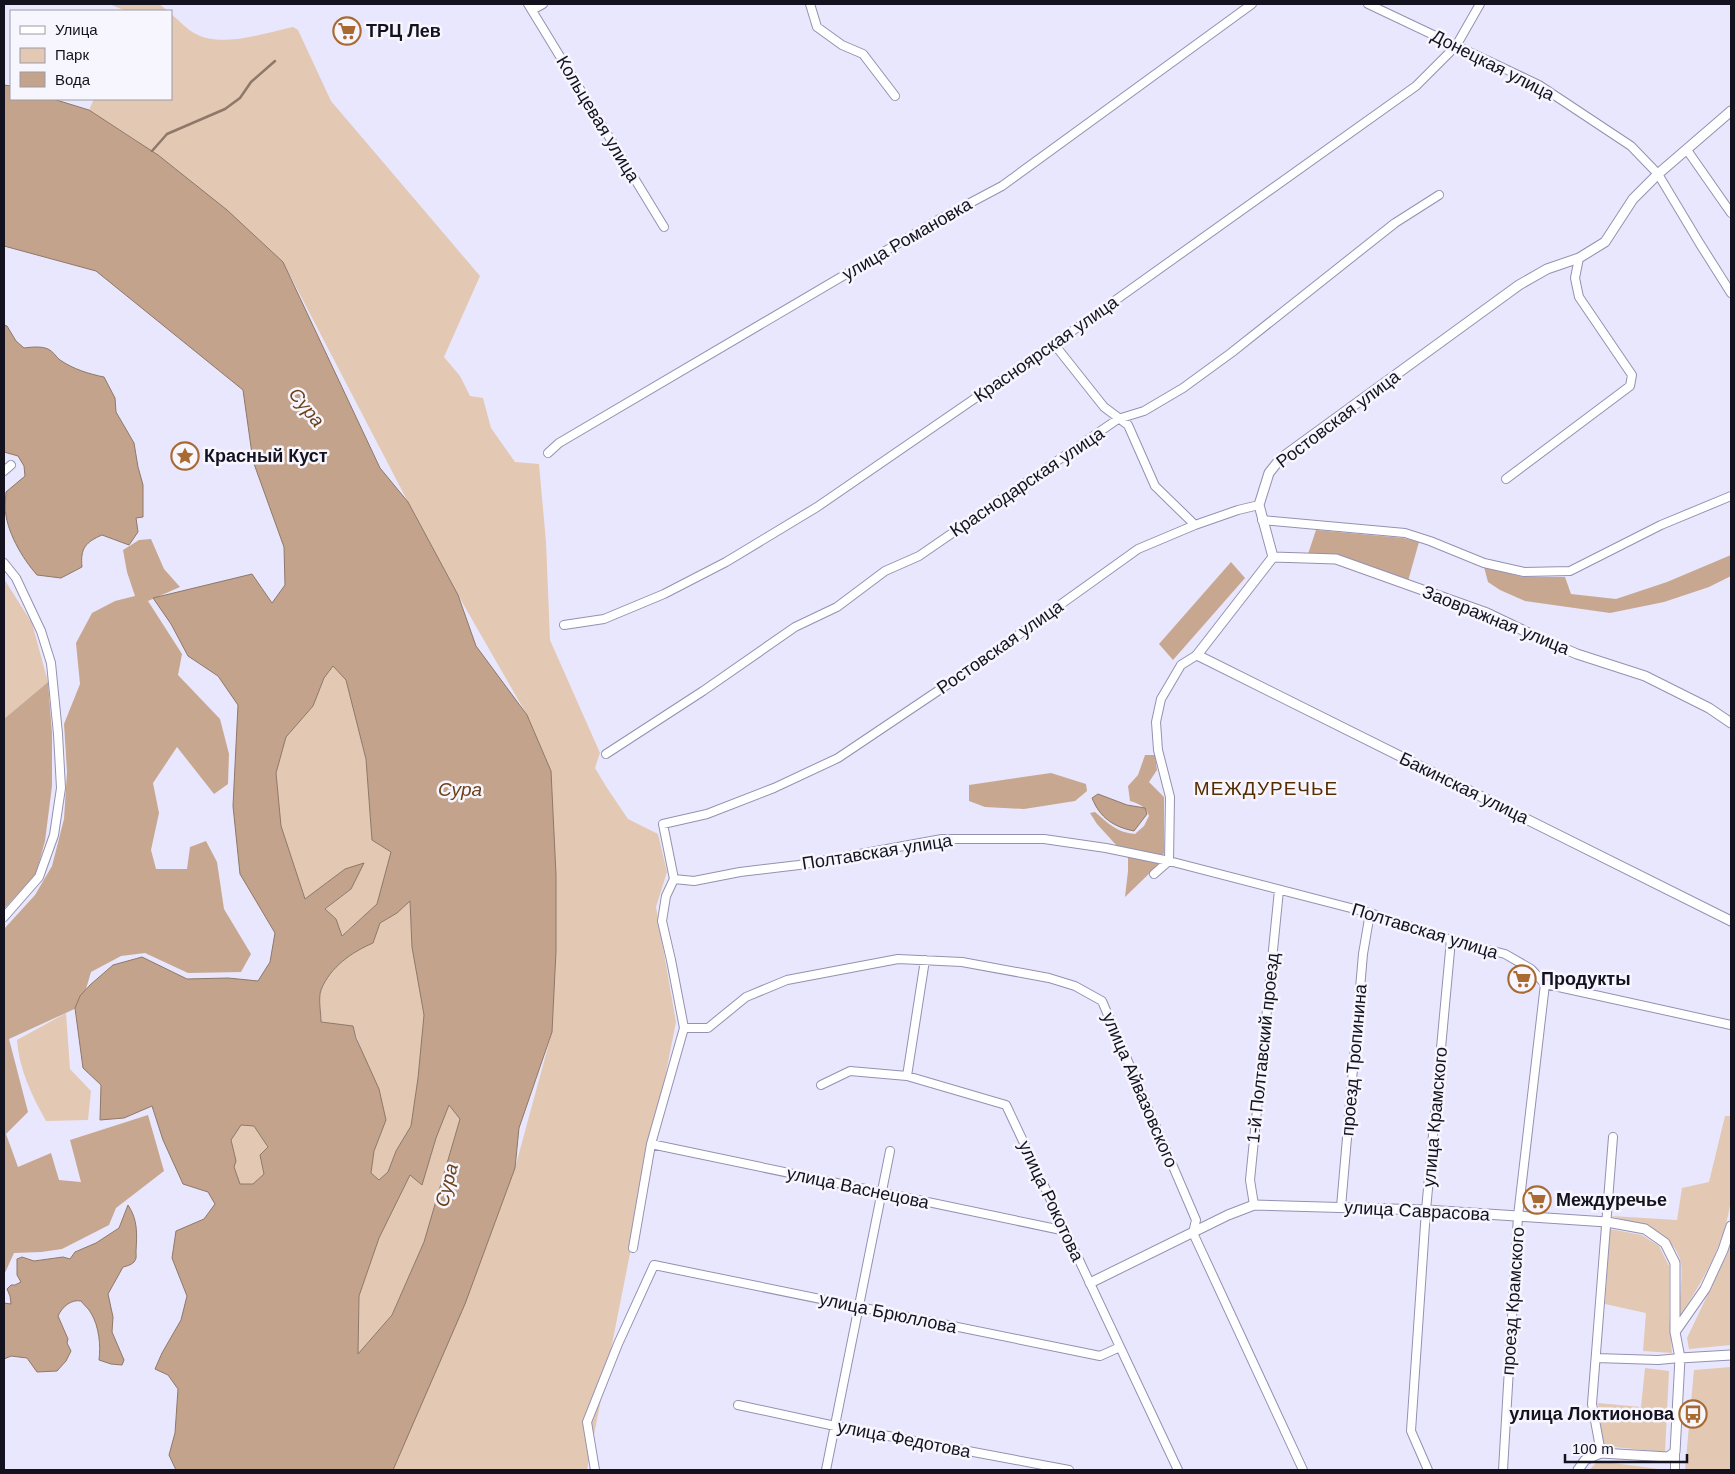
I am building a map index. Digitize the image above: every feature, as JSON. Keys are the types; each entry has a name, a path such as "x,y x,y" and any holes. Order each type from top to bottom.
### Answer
{"street":[{"name":"Кольцевая улица","path":"543,4 530,7 664,227"},
{"path":"810,4 817,26 842,45 863,54 895,96"},
{"name":"улица Романовка","path":"548,453 559,443 585,427 930,225 1002,186 1252,4"},
{"name":"Донецкая улица","path":"1368,4 1539,85 1631,146 1658,174 1731,293"},
{"name":"Красноярская улица","path":"564,624 604,619 664,594 726,562 817,507 1054,344 1416,86 1456,46 1480,4"},
{"name":"Ростовская улица","path":"674,879 663,824 707,814 774,788 838,758 972,668 1138,549 1195,525 1259,505 1269,473 1280,459 1519,286 1547,269 1579,258 1605,242 1633,199 1658,174 1731,111"},
{"path":"1687,150 1731,213"},
{"name":"Краснодарская улица","path":"606,754 703,691 795,627 837,607 885,571 919,556 1118,419 1144,411 1183,388 1231,353 1394,223 1439,195"},
{"path":"1506,479 1630,386 1632,374 1579,297 1575,278 1579,258"},
{"path":"1054,344 1104,407 1128,425 1155,486 1195,525"},
{"path":"4,472 11,464"},
{"path":"1262,520 1405,533 1430,540 1484,563 1524,572 1570,571 1661,525 1731,496"},
{"path":"1154,874 1169,861 1170,797 1158,750 1156,722 1161,699 1181,665 1197,655 1274,557 1259,505"},
{"name":"Заовражная улица","path":"1274,557 1336,559 1487,613 1577,654 1645,676 1709,708 1731,723"},
{"path":"4,563 16,578 41,631 51,663 61,788 54,834 39,877 4,917"},
{"name":"Бакинская улица","path":"1197,655 1731,921"},
{"name":"Полтавская улица","path":"674,879 694,881 740,872 798,865 942,839 1044,839 1106,848 1169,861 1370,914 1451,940 1505,954 1531,969 1545,984"},
{"path":"633,1248 650,1144 684,1028 662,922 666,896 674,879"},
{"name":"1-й Полтавский проезд","path":"1254,1205 1250,1180 1279,890"},
{"name":"проезд Тропинина","path":"1341,1207 1363,954 1370,914"},
{"name":"улица Крамского","path":"1428,1470 1411,1431 1426,1210 1451,940"},
{"name":"улица Айвазовского","path":"684,1028 708,1028 746,997 787,980 898,959 962,962 1049,978 1075,986 1102,1001 1196,1220 1193,1233 1303,1470"},
{"path":"907,1076 925,960"},
{"path":"1545,984 1731,1025"},
{"name":"проезд Крамского","path":"1503,1470 1518,1216 1545,984"},
{"name":"улица Рокотова","path":"821,1085 850,1071 907,1076 1006,1105 1176,1470"},
{"path":"1601,1453 1592,1404 1613,1137"},
{"name":"улица Васнецова","path":"650,1144 1066,1232"},
{"path":"826,1470 890,1151"},
{"name":"улица Саврасова","path":"1090,1282 1228,1215 1254,1205 1426,1210 1607,1222 1645,1229 1665,1243 1675,1263 1675,1332 1680,1358 1675,1452"},
{"path":"1675,1332 1705,1289 1723,1250 1731,1226"},
{"name":"улица Брюллова","path":"595,1470 587,1422 618,1344 654,1265 1100,1356 1120,1347"},
{"path":"1596,1358 1658,1360 1731,1354"},
{"name":"улица Федотова","path":"738,1404 835,1426 1069,1470"},
{"path":"1578,1470 1585,1460 1601,1453 1668,1457 1675,1452"},
{"path":"1675,1452 1675,1470"}],"green space":[{"path":"109,4 159,4 167,10 124,10"},
{"path":"172,15 193,32 206,38 218,40 257,36 293,27 298,30 331,101 480,276 444,357 460,376 470,396 483,398 491,428 515,462 539,464 546,542 550,640 600,753 595,768 628,819 658,834 667,872 656,907 676,1022 587,1470 393,1470 515,1168 552,1032 551,771 527,715 458,595 283,262 136,140 89,110 94,100 172,100"},
{"path":"4,579 32,623 48,682 4,719"},
{"path":"333,666 346,680 366,759 372,840 391,852 377,904 341,936 336,919 325,910 351,889 345,869 305,899 281,826 276,773 286,737 313,706 324,678"},
{"path":"410,901 412,947 424,1015 418,1078 411,1126 396,1151 388,1172 379,1180 371,1174 374,1151 386,1120 353,1026 321,1022 320,993 335,967 349,956 373,943 379,923 397,913"},
{"path":"66,1013 70,1069 91,1091 88,1120 46,1121 27,1082 20,1061 17,1040"},
{"path":"449,1104 460,1119 424,1242 392,1315 358,1354 359,1296 379,1238 410,1175 422,1184"},
{"path":"1725,1116 1731,1116 1732,1176 1729,1212 1713,1260 1679,1317 1681,1263 1671,1243 1653,1230 1611,1216 1677,1220 1682,1188 1709,1182"},
{"path":"241,1125 254,1126 268,1147 260,1155 264,1174 253,1184 240,1184 234,1167 231,1140"},
{"path":"1610,1229 1642,1235 1659,1246 1669,1266 1669,1314 1672,1353 1643,1351 1646,1313 1605,1304"},
{"path":"1731,1241 1731,1345 1689,1349 1687,1338 1728,1252"},
{"path":"1731,1367 1731,1470 1685,1470 1694,1370"},
{"path":"1645,1368 1669,1371 1665,1452 1603,1446 1598,1403 1641,1407"},
{"path":"1598,1461 1666,1470 1589,1470"}],"shaded area":[{"path":"1316,530 1403,538 1419,542 1408,581 1308,554"},
{"path":"151,539 164,569 180,587 148,601 182,654 178,675 220,719 229,754 228,784 214,794 177,747 153,783 159,813 151,850 156,869 187,869 190,847 206,841 217,862 224,909 251,954 241,972 188,973 145,953 121,956 91,972 81,1006 9,1039 28,1112 6,1134 18,1167 51,1153 59,1180 81,1182 70,1140 148,1115 164,1171 116,1208 109,1225 62,1249 14,1253 4,1275 4,929 35,895 52,866 64,819 67,772 64,724 80,684 76,643 92,613 115,601 135,596 127,572 123,550 139,540"},
{"path":"1731,555 1731,576 1709,587 1664,602 1610,613 1525,601 1500,590 1488,582 1484,567 1523,577 1565,577 1571,594 1616,599 1667,582"},
{"path":"1231,562 1245,578 1173,660 1159,644"},
{"path":"48,682 52,733 52,786 45,841 36,874 4,909 4,719"},
{"path":"1145,755 1155,755 1157,770 1149,782 1164,797 1164,853 1156,867 1125,897 1128,858 1097,824 1090,813 1095,812 1113,827 1128,833 1135,834 1144,826 1149,816 1148,813 1142,806 1130,801 1128,786 1138,775"},
{"path":"1051,773 1086,784 1087,791 1075,801 1024,809 985,807 969,801 969,785"}],"water":[{"name":"Сура","path":"4,85 10,86 10,100 56,100 89,110 158,155 227,210 283,262 380,468 408,502 458,595 476,646 527,715 551,771 556,875 556,951 552,1032 519,1128 515,1168 465,1304 393,1470 176,1470 169,1455 175,1433 178,1389 168,1375 155,1369 181,1320 187,1296 172,1258 176,1231 204,1219 215,1204 208,1192 183,1184 163,1140 152,1106 124,1118 100,1120 101,1085 83,1068 75,1008 80,996 113,965 142,957 187,979 228,978 258,981 270,962 275,933 240,874 233,806 238,705 218,676 188,656 171,624 153,598 252,574 272,603 285,585 284,547 253,461 243,390 96,271 4,246","holes":["333,666 346,680 366,759 372,840 391,852 377,904 342,936 336,919 325,909 351,889 364,863 345,869 305,899 281,826 276,773 286,737 313,706 324,678","410,901 412,947 424,1015 418,1078 411,1126 396,1151 388,1172 379,1180 371,1173 374,1151 386,1120 379,1089 356,1038 353,1026 321,1022 320,997 325,982 336,967 357,951 373,943 380,923 397,913","449,1105 460,1119 424,1242 392,1315 358,1354 359,1296 379,1238 410,1175 422,1185 436,1138","241,1125 254,1126 268,1147 260,1155 264,1174 253,1184 240,1184 234,1167 236,1161 231,1140"]},
{"path":"4,325 7,326 16,341 24,348 39,347 48,349 70,366 104,377 115,398 116,412 134,443 143,485 143,517 136,518 138,532 129,545 102,535 92,540 83,550 82,567 61,578 37,575 16,544 8,525 5,507 6,492 25,476 24,466 18,456 4,452"},
{"path":"1098,794 1127,805 1145,808 1147,814 1134,831 1120,827 1108,820 1095,805 1092,798"},
{"path":"128,1205 134,1216 136,1227 136,1258 132,1264 123,1267 108,1294 113,1317 112,1332 124,1360 122,1365 99,1360 98,1330 94,1318 81,1301 67,1304 58,1316 71,1351 66,1361 57,1371 37,1372 27,1358 11,1356 4,1359 4,1303 11,1304 7,1289 11,1285 21,1282 17,1275 17,1259 22,1257 34,1261 63,1257 70,1259 75,1252 96,1243 119,1228"}],"waterway":[{"path":"152,151 167,134 225,109 240,98 251,82 275,61"}],"place":[{"name":"ТРЦ Лев","path":"347,31"},
{"name":"Красный Куст","path":"185,456"},
{"name":"Продукты","path":"1522,979"},
{"name":"Междуречье","path":"1537,1200"},
{"name":"улица Локтионова","path":"1693,1414"}],"district":[{"name":"МЕЖДУРЕЧЬЕ","path":"1266,788"}]}
